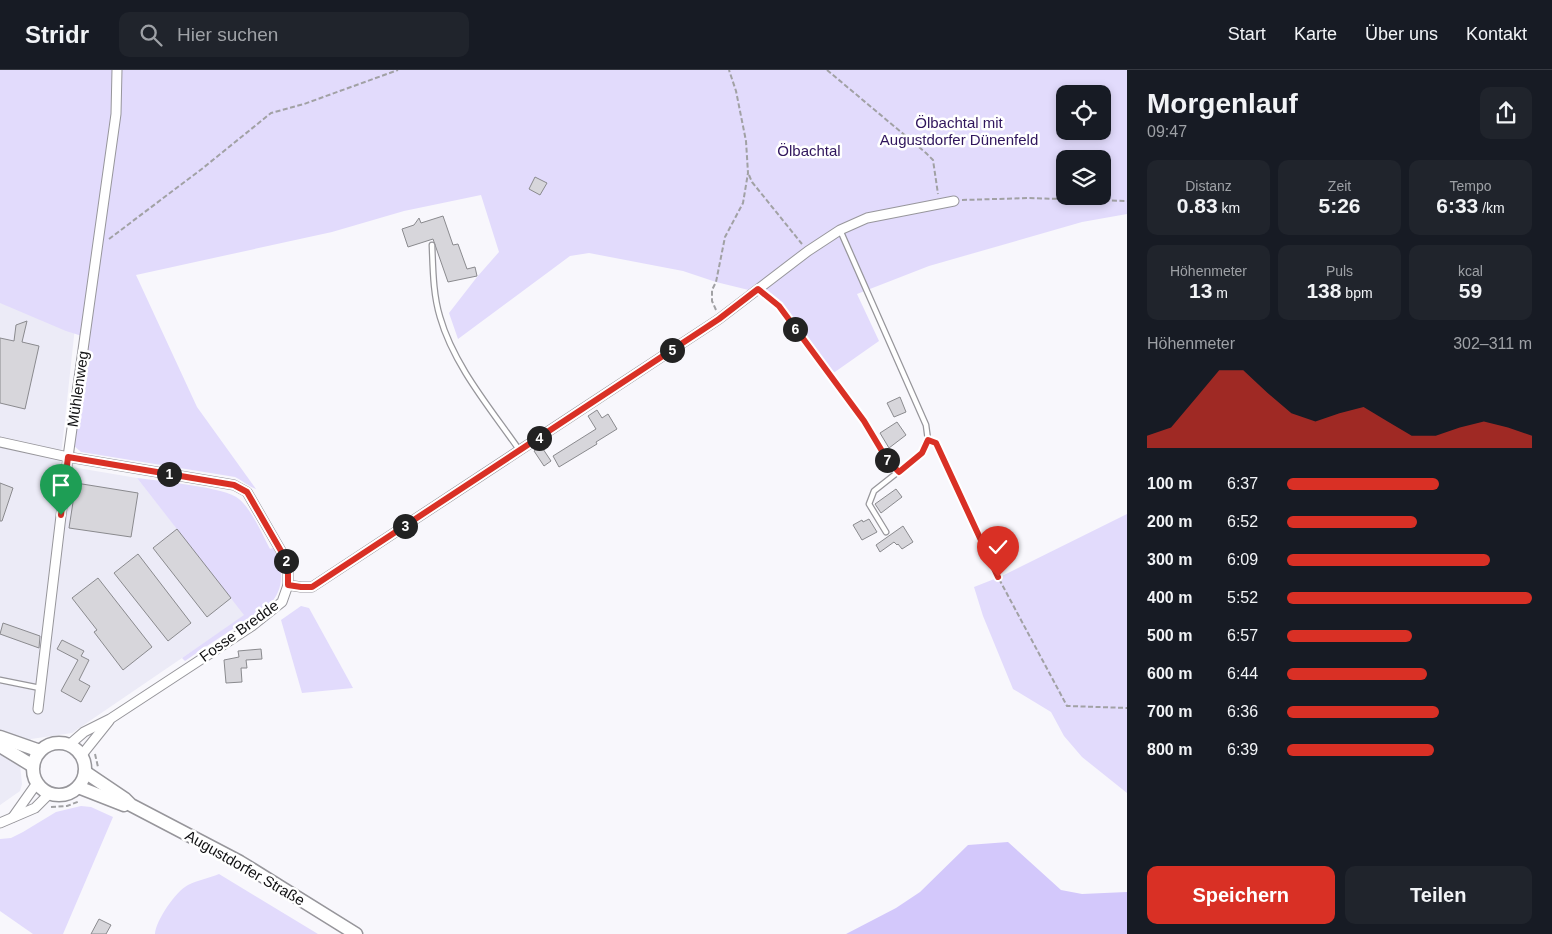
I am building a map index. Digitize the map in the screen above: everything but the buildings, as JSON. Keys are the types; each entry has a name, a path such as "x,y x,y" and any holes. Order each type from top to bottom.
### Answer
{"main road":[{"path":"0,737 40,751"},
{"path":"62,743 70,745 82,756 84,764 85,772 78,787 72,792 57,795 42,789 34,775 33,766 35,758 46,746 62,743"},
{"path":"0,746 33,766"},
{"name":"Augustdorfer Straße","path":"85,772 131,805 240,862 356,934"},
{"name":"Augustdorfer Straße","path":"78,787 123,804 131,805"}],"street":[{"name":"Mühlenweg","path":"38,709 68,457 116,114 117,70"},
{"path":"288,585 312,587 719,319 808,250 840,230 867,218 954,201"},
{"name":"Fosse Bredde","path":"0,442 68,457 234,485 247,492 288,563 288,585 282,602 252,626 110,719 84,732 70,745"},
{"name":"Fosse Bredde","path":"82,756 110,719"},
{"path":"12,818 37,783"},
{"path":"0,823 35,808 50,793"}],"lane":[{"path":"840,230 926,425 928,440 922,453 874,491 868,504 886,532"},
{"path":"432,245 434,288 440,317 450,345 461,366 520,451"},
{"path":"0,680 40,688"}],"path":[{"path":"97,248 204,168 272,113 304,104 398,70"},
{"path":"719,319 712,301 712,290 716,282 726,237 743,203 748,172 746,141 736,91 729,70"},
{"path":"827,70 932,160 938,204"},
{"path":"748,172 752,182 808,250"},
{"path":"954,201 990,198 1029,198 1127,201"},
{"path":"758,289 779,306 864,421 888,461 899,472"},
{"path":"928,440 936,443 998,577 1067,706 1127,708"},
{"path":"93,742 98,747 95,756 99,770 105,774 102,784"},
{"path":"46,810 50,807 67,806 81,801"}],"shaded area":[{"path":"0,299 75,327 60,465 137,478 245,615 72,733 31,739 20,764 22,784 20,791 0,805"},
{"path":"1008,842 1061,890 1082,894 1127,892 1127,934 846,934 896,908 920,892 968,845"}],"green space":[{"path":"0,70 1127,70 1127,214 1082,222 929,266 857,294 879,341 832,374 769,295 716,282 683,271 589,253 570,256 458,339 449,313 499,252 481,195 404,211 332,232 136,275 197,407 256,489 235,477 81,452 73,445 82,336 0,303"},
{"path":"137,478 207,488 221,491 239,499 248,509 270,549 273,548 280,567 280,587 269,605 185,661 182,658 244,615"},
{"path":"1127,514 1127,793 1082,757 1064,736 1051,712 1013,689 983,616 974,587 1002,576"},
{"path":"301,606 309,608 353,688 302,693 281,620"},
{"path":"81,806 91,807 113,817 63,934 33,934 0,911 0,839 11,838 56,812"},
{"path":"219,874 318,934 155,934 163,914 183,888"}],"route":[{"path":"61,515 68,457 234,485 247,492 288,563 288,585 312,587 719,319 758,289 779,306 864,421 888,461 899,472 922,453 928,440 936,443 998,577"}],"park label":[{"name":"Ölbachtal mit Augustdorfer Dünenfeld","path":"959,132"},
{"name":"Ölbachtal","path":"809,151"}]}
